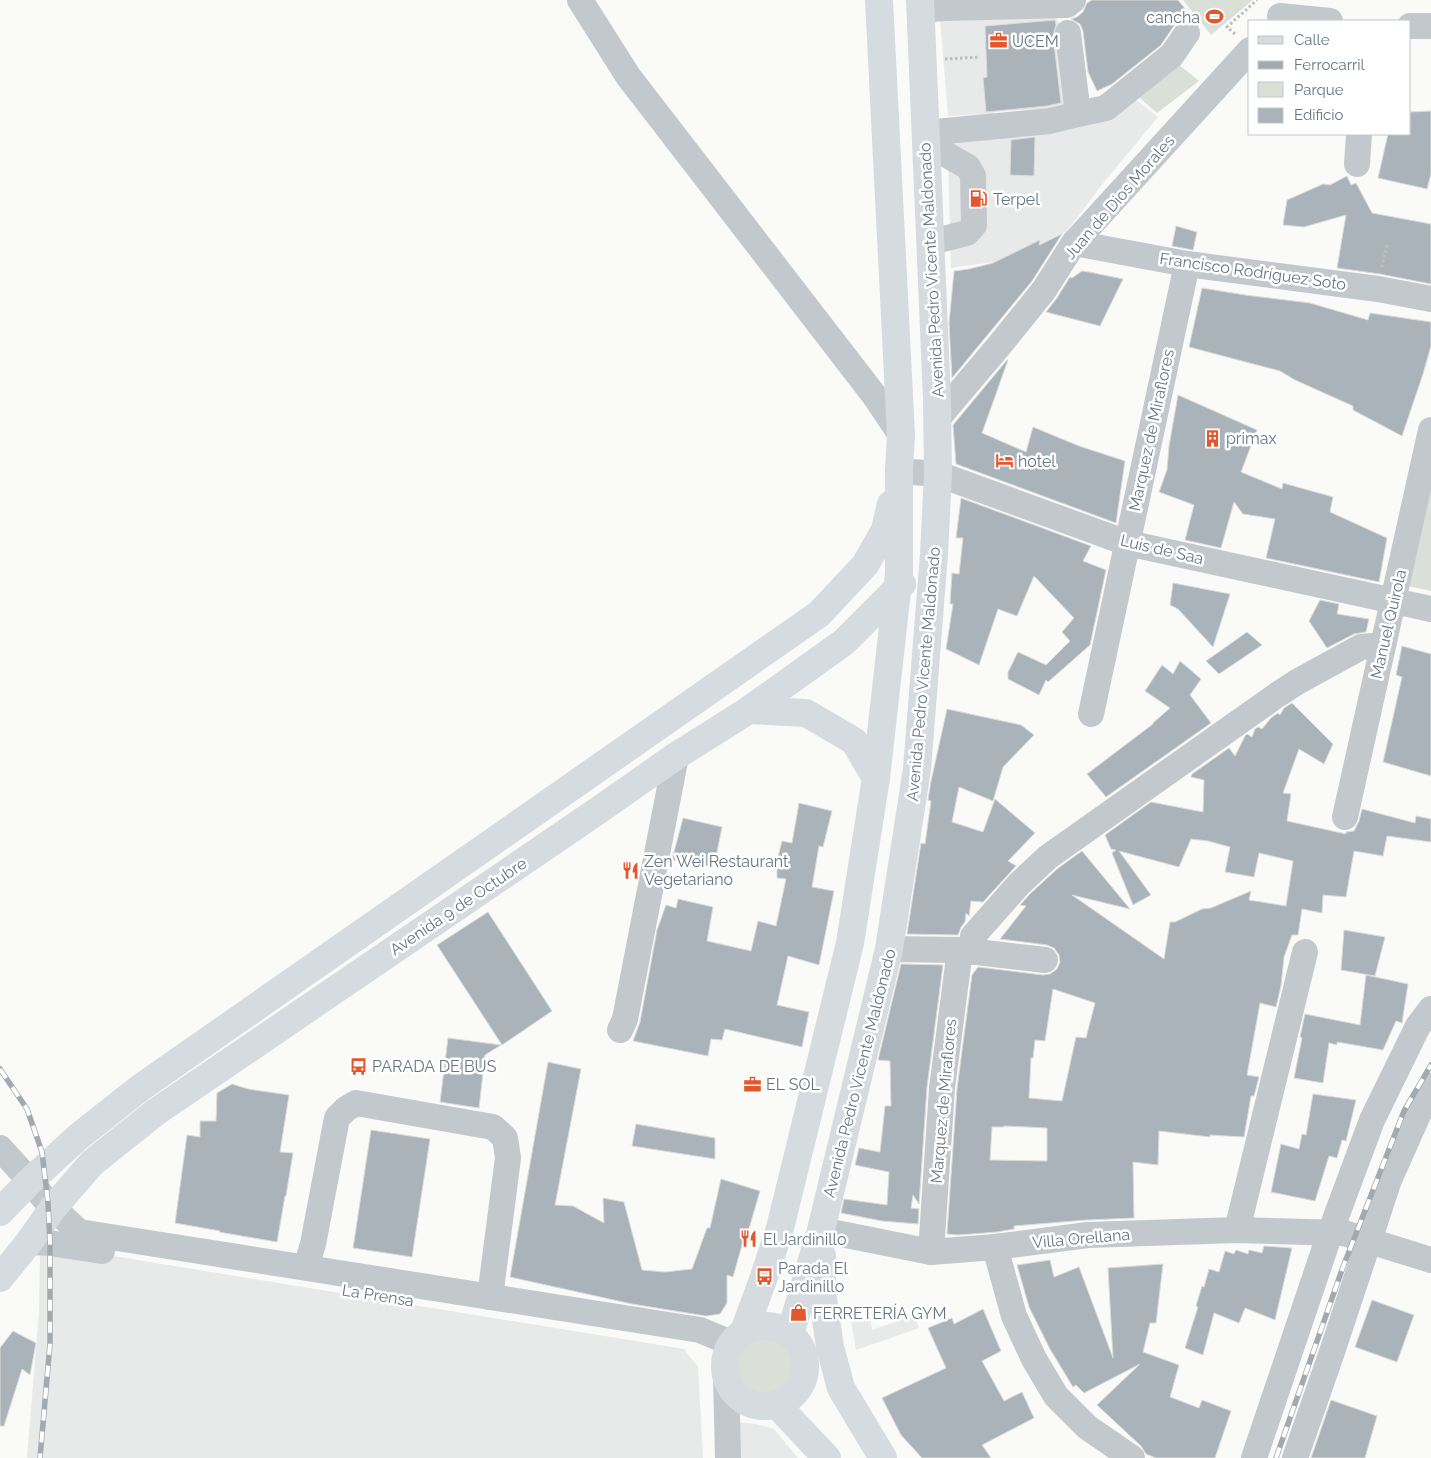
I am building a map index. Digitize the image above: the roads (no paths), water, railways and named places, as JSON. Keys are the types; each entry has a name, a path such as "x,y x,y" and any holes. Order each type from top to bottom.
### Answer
{"main road":[{"name":"Avenida Pedro Vicente Maldonado","path":"731,1352 764,1277 780,1228 850,943 876,778 900,573 899,471 901,435 879,0"},
{"name":"Avenida Pedro Vicente Maldonado","path":"790,1334 821,1230 890,949 917,769 934,554 938,474 931,242 920,5"},
{"name":"Avenida 9 de Octubre","path":"0,1212 30,1181 78,1137 140,1088 819,614 865,565 885,530 899,471"},
{"name":"Avenida 9 de Octubre","path":"0,1278 53,1208 92,1163 156,1112 676,756 749,710 844,642 898,587 934,554"},
{"path":"749,710 806,713 854,741 876,778"},
{"path":"821,1230 822,1292 830,1347 841,1388 882,1458"},
{"path":"759,1325 775,1327 790,1334 799,1344 805,1358 805,1372 800,1386 790,1398 777,1405 761,1406 745,1402 733,1391 731,1352 759,1325"},
{"path":"805,1372 882,1458"},
{"path":"777,1405 816,1453"}],"street":[{"path":"580,0 628,76 874,395 901,435"},
{"path":"920,5 1067,5 1073,0"},
{"path":"1284,12 1325,20"},
{"path":"1411,26 1431,26"},
{"path":"1068,33 1078,114"},
{"path":"926,138 1050,121 1106,108 1172,55 1187,33"},
{"name":"Juan de Dios Morales","path":"937,420 1044,290 1074,243 1248,52"},
{"path":"1357,164 1360,135"},
{"path":"926,138 968,167 973,176 974,225 967,233 931,242"},
{"name":"Francisco Rodríguez Soto","path":"1074,243 1187,264 1378,289 1431,299"},
{"name":"Marquez de Miraflores","path":"1091,714 1187,264"},
{"name":"Manuel Quirola","path":"1345,817 1431,430"},
{"name":"Luis de Saa","path":"899,471 938,474 1127,543 1431,609"},
{"name":"Marquez de Miraflores","path":"931,1252 942,1088 965,951 973,936 1019,884 1048,857 1297,682 1361,646 1373,646 1382,650"},
{"path":"620,1030 625,1019 676,756"},
{"path":"890,949 965,951 1045,960"},
{"path":"1237,1230 1305,952"},
{"path":"1254,1458 1337,1233 1372,1120 1418,1026 1431,1009"},
{"path":"1295,1458 1389,1180 1431,1086"},
{"path":"306,1268 313,1244 337,1118 356,1102 494,1127 505,1138 508,1158 490,1297"},
{"name":"La Prensa","path":"0,1148 53,1208 79,1232 700,1330 731,1352"},
{"name":"Villa Orellana","path":"821,1230 931,1252 995,1247 1088,1235 1237,1230 1337,1233 1431,1260"},
{"name":"La Prensa","path":"28,1242 60,1245 731,1352"},
{"path":"995,1247 1014,1316 1034,1359 1056,1396 1087,1427 1132,1458"},
{"path":"728,1458 731,1352"}],"railway":[{"path":"1276,1458 1343,1267 1404,1111 1431,1065"},
{"path":"0,1069 27,1109 42,1152 48,1203 50,1344 40,1458"}],"place":[{"name":"cancha","path":"1214,17"},
{"name":"UCEM","path":"998,41"},
{"name":"Terpel","path":"979,199"},
{"name":"primax","path":"1212,438"},
{"name":"hotel","path":"1004,461"},
{"name":"Zen Wei Restaurant Vegetariano","path":"630,870"},
{"name":"PARADA DE BUS","path":"358,1066"},
{"name":"EL SOL","path":"752,1084"},
{"name":"El Jardinillo","path":"749,1239"},
{"name":"Parada El Jardinillo","path":"764,1277"},
{"name":"FERRETERÍA GYM","path":"799,1313"}]}
